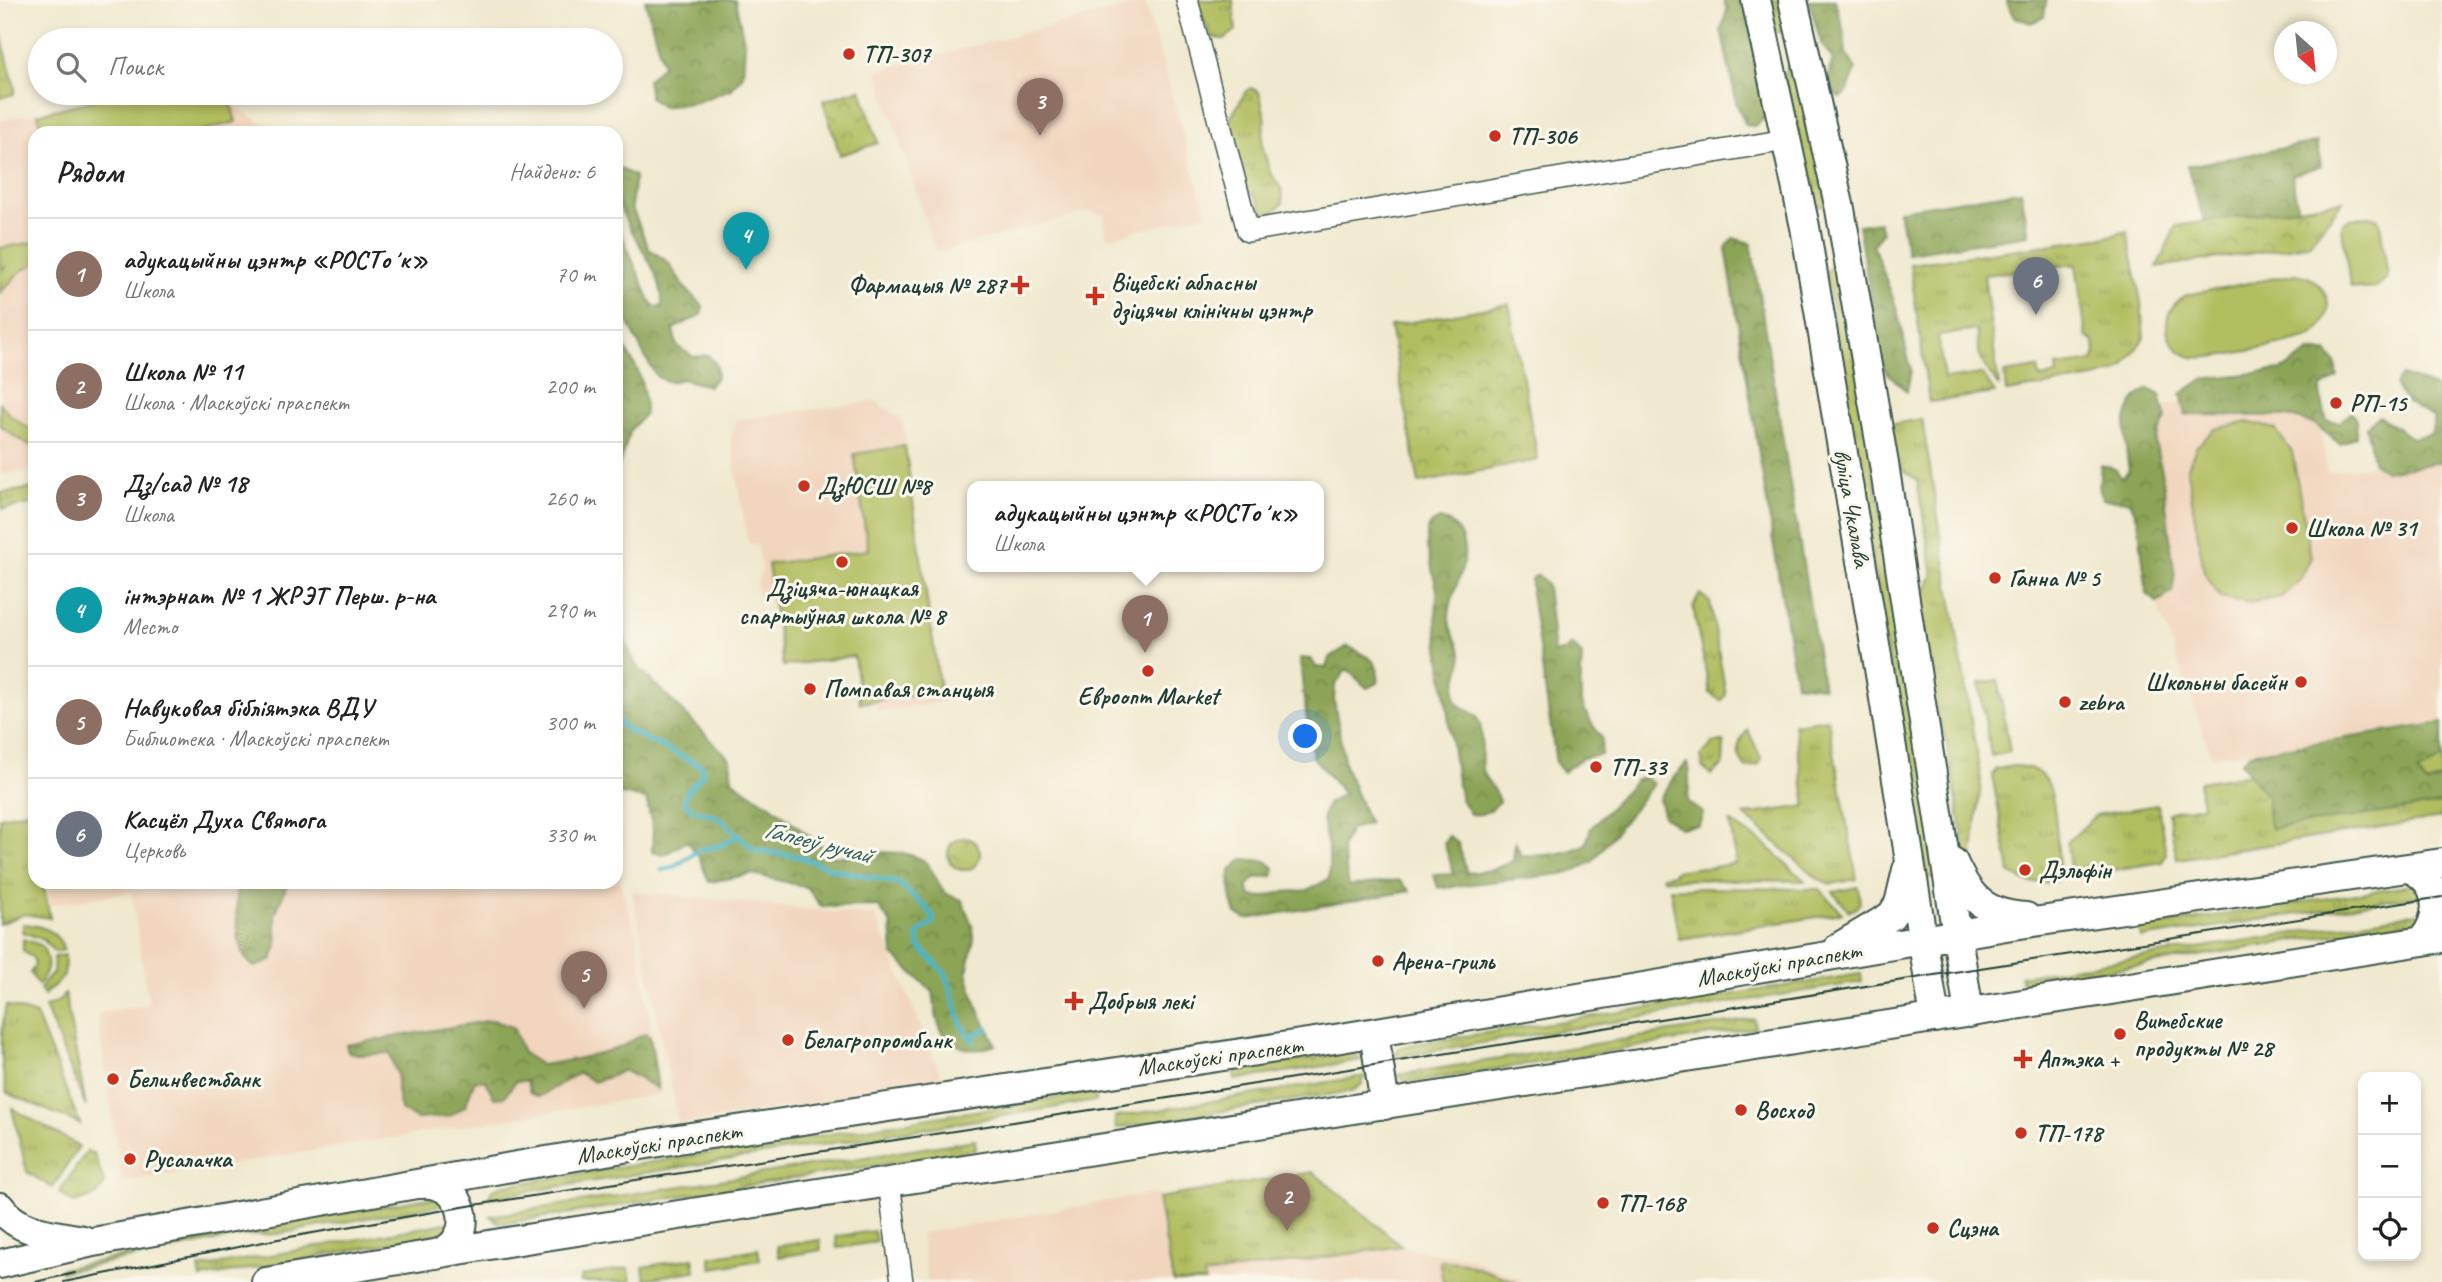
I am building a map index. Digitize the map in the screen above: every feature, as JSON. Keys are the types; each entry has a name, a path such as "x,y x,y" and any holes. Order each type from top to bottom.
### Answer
{"main road":[{"name":"вуліца Чкалава","path":"1796,9 1852,276 1884,464 1969,1013"},
{"path":"1759,13 1768,36 1784,39 1794,34 1798,23 1796,9"},
{"name":"вуліца Чкалава","path":"1759,13 1805,227 1935,1018"},
{"path":"1773,80 1775,68 1790,58 1802,60 1810,69"},
{"path":"1805,227 1811,236 1827,240 1839,231 1842,220"},
{"path":"1814,283 1816,270 1820,265 1832,260 1847,266 1852,276"},
{"path":"1943,840 1963,882 1982,905 2005,916 2053,919"},
{"path":"1818,958 1851,942 1891,916 1899,904 1910,859"},
{"name":"Маскоўскі праспект","path":"0,1264 93,1242 492,1171 914,1102 1374,1033 1958,934 2442,863"},
{"path":"266,1282 2432,940 2437,920 2436,893 2425,877 2409,868"},
{"path":"1374,1033 1385,1105"},
{"path":"492,1171 479,1184 475,1210 477,1218 489,1233 507,1242"},
{"path":"419,1184 435,1184 450,1191 460,1204 462,1212 459,1236 448,1248 433,1255"},
{"path":"0,1207 15,1222 28,1229 93,1242"},
{"path":"0,1273 2,1282"}],"street":[{"path":"1187,0 1248,231 1786,140"},
{"path":"890,1182 902,1282"}],"shaded area":[{"path":"1145,2 1206,214 1107,238 1103,215 1087,212 936,253 877,71"},
{"path":"66,105 234,105 266,126 28,126 28,471 0,474 0,121"},
{"name":"Школа № 31","path":"2310,385 2328,472 2442,455 2442,721 2212,757 2150,584 2127,411"},
{"name":"Дзіцяча-юнацкая спартыўная школа № 8","path":"876,401 902,419 944,702 877,712 875,701 860,703 853,656 783,666 769,598 758,599 756,584 762,570 757,545 748,543 730,439 736,420"},
{"path":"47,889 622,889 637,935 661,1094 122,1182 97,1014 149,1004 131,892 50,905"},
{"path":"632,891 875,916 944,1082 679,1125"},
{"path":"1156,1193 1171,1282 927,1282 921,1233"},
{"path":"1258,1205 1367,1217 1402,1246 1464,1256 1528,1282 1197,1282"}],"green space":[{"path":"645,0 735,0 745,45 743,75 731,89 697,102 662,107 650,98 647,80 663,65"},
{"path":"1198,0 1233,0 1236,30 1225,39 1213,38 1203,20"},
{"path":"1723,0 1742,0 1760,59 1766,104 1764,119 1754,126 1746,125 1737,105 1721,30 1727,10"},
{"path":"1765,0 1780,0 1787,27 1782,32 1776,32"},
{"path":"1809,0 1835,0 1844,32 1846,53 1856,69 1848,91 1840,98 1830,85 1829,71 1833,60 1821,43"},
{"path":"2006,0 2046,0 2044,17 2031,23 2014,17"},
{"path":"0,30 15,88 14,94 0,98"},
{"path":"1791,64 1797,65 1830,204 1811,207 1784,73"},
{"path":"1251,88 1259,92 1265,116 1262,145 1270,172 1282,190 1283,203 1273,212 1264,213 1256,197 1247,191 1230,119 1246,91"},
{"path":"861,89 878,143 840,155 823,101"},
{"path":"74,105 231,105 236,122 220,126 41,126 38,114"},
{"path":"2317,142 2321,166 2292,175 2300,223 2209,236 2187,166"},
{"path":"623,170 635,176 631,206 649,249 668,262 684,287 703,306 701,315 673,329 677,346 694,357 708,355 716,364 717,376 709,386 682,379 669,382 657,377 644,355 623,312 623,238 655,307 662,306 661,292 651,264 623,215"},
{"path":"2021,191 2029,235 1907,253 1899,210"},
{"path":"2343,201 2308,245 2157,267 2176,226"},
{"path":"2369,216 2377,218 2380,223 2388,277 2376,287 2361,289 2350,286 2342,228 2343,223 2350,219"},
{"path":"1879,222 1882,232 1873,245 1897,309 1911,370 1907,392 1883,368 1858,225"},
{"path":"2127,231 2141,302 2144,338 2124,366 2095,378 2006,392 2004,373 2038,368 2040,378 2057,375 2056,366 2093,361 2094,342 2086,336 2076,264 1984,275 1999,387 1980,359 1976,330 1938,336 1944,379 1982,374 1995,393 1929,402 1910,264 2106,237"},
{"path":"1733,238 1751,243 1823,687 1796,684 1726,248"},
{"path":"28,243 28,267 0,293 0,271 5,267 0,267 0,248"},
{"path":"1831,267 1840,268 1942,876 1923,879 1826,271"},
{"path":"2296,274 2317,283 2324,291 2327,301 2325,321 2319,330 2309,337 2249,351 2201,358 2182,352 2171,341 2167,331 2168,316 2178,300 2186,295"},
{"path":"1509,304 1538,460 1419,483 1390,326"},
{"path":"623,346 638,372 643,390 645,414 631,429 623,453"},
{"path":"2310,352 2327,352 2335,363 2338,377 2321,388 2320,394 2327,421 2341,422 2351,411 2356,420 2356,436 2340,444 2315,424 2286,416 2186,415 2181,394 2203,379 2282,370"},
{"path":"2402,375 2442,392 2442,462 2385,471 2374,464 2366,426 2379,416 2412,438 2431,434 2435,418 2407,403 2395,385"},
{"path":"2148,389 2160,395 2166,418 2155,442 2162,472 2175,579 2173,592 2157,602 2147,594 2138,520 2130,501 2102,499 2099,487 2101,465 2116,469 2121,478 2129,471 2125,437 2127,415 2138,396"},
{"path":"0,403 10,415 28,428 28,444 14,436 0,425"},
{"path":"1922,419 1981,781 1972,862 1967,865 1949,752 1933,697 1921,601 1933,574 1917,480 1894,463 1888,425"},
{"path":"2247,422 2275,429 2292,452 2311,557 2300,580 2281,597 2249,603 2220,597 2204,572 2187,470 2196,447 2215,429"},
{"path":"905,446 940,691 860,703 854,656 783,666 768,564 868,550 854,454"},
{"path":"28,489 28,504 3,509 0,493"},
{"path":"1440,519 1454,526 1464,546 1463,566 1449,618 1450,628 1462,658 1455,689 1456,700 1479,721 1482,733 1482,769 1499,802 1490,810 1479,814 1470,814 1461,799 1457,782 1436,625 1437,590 1427,547 1427,530 1432,523"},
{"path":"1538,575 1547,585 1554,653 1565,651 1572,644 1582,655 1584,708 1602,738 1601,755 1582,758 1563,772 1556,763 1531,593 1531,579"},
{"path":"1700,594 1710,602 1726,695 1721,701 1710,693 1693,607"},
{"path":"623,636 636,665 730,759 732,779 741,787 769,804 836,857 881,852 916,857 927,864 946,893 962,900 972,925 974,939 967,972 976,1004 996,1045 969,1049 944,1038 937,1019 933,992 893,955 891,924 878,906 822,907 806,887 752,874 709,882 699,857 687,841 664,855 652,852 653,829 646,799 623,794"},
{"path":"1348,646 1371,659 1378,675 1378,683 1367,688 1347,669 1335,685 1334,700 1345,766 1369,824 1350,829 1342,848 1349,886 1399,880 1410,891 1247,919 1236,914 1231,897 1230,871 1243,859 1266,861 1274,868 1273,876 1256,878 1247,886 1251,896 1263,897 1308,890 1329,879 1329,851 1322,820 1327,804 1344,794 1313,757 1300,658 1311,659 1316,667 1326,668 1329,658"},
{"path":"1998,680 2010,752 1991,756 1979,683"},
{"path":"1828,719 1857,879 1831,884 1818,879 1744,815 1806,806 1794,724"},
{"path":"2442,723 2442,759 2417,773 2427,785 2442,777 2442,804 2271,829 2267,812 2268,798 2241,762 2250,753"},
{"path":"1748,730 1761,758 1759,765 1746,768 1738,749"},
{"path":"1724,742 1723,765 1711,775 1703,768 1701,756 1713,743"},
{"path":"2442,744 2442,818 2177,859 2168,812 2202,806 2199,782"},
{"path":"1687,763 1688,802 1703,813 1699,825 1680,828 1664,817 1659,799"},
{"path":"2013,766 2036,771 2050,789 2055,812 2060,876 2055,881 2031,882 2010,872 1992,775 1996,769"},
{"path":"1645,777 1654,783 1592,862 1570,873 1438,888 1434,875 1454,874 1444,843 1449,836 1458,843 1467,873 1492,870 1513,861 1515,842 1521,855 1563,853 1586,844 1591,828 1635,781"},
{"path":"2158,805 2166,854 2162,862 2071,877 2067,843 2096,815"},
{"path":"28,811 28,889 44,889 50,918 24,914 0,924 0,817"},
{"path":"1730,822 1765,844 1805,881 1663,879 1662,876 1674,874 1674,871 1736,863"},
{"path":"964,838 976,842 980,854 976,866 964,870 952,866 948,854 952,842"},
{"path":"2418,884 2430,894 2141,938 2139,928"},
{"path":"1858,887 1860,903 1849,911 1833,892"},
{"path":"1670,888 1819,889 1842,913 1679,939"},
{"path":"237,889 285,889 275,915 277,945 272,960 255,967 248,961 239,941"},
{"path":"2432,911 2424,920 2022,984 2020,976"},
{"path":"23,924 48,930 58,938 64,950 54,952 44,940 23,932"},
{"path":"23,939 41,945 46,956 47,971 38,985 30,973 35,965 33,958 23,951"},
{"path":"65,955 64,976 44,995 40,988 53,973 54,957"},
{"path":"1861,974 1862,982 1394,1057 1399,1048 1409,1045"},
{"path":"65,994 86,1107 45,1007 57,1002"},
{"path":"6,1005 36,1015 80,1124 7,1093 2,1049"},
{"path":"1754,1019 1755,1028 1416,1082 1406,1082 1397,1075"},
{"path":"492,1020 513,1027 523,1053 541,1065 602,1053 646,1034 650,1037 658,1089 623,1070 594,1082 579,1073 539,1097 530,1093 527,1081 516,1081 504,1097 494,1098 486,1081 475,1080 465,1106 450,1116 417,1119 401,1110 397,1074 389,1053 363,1055 348,1052 346,1045"},
{"path":"1346,1053 1356,1054 1361,1060 1235,1080 1234,1071"},
{"path":"1365,1076 1361,1085 1352,1091 1116,1128 1115,1117"},
{"path":"1094,1092 1096,1101 488,1198 493,1189 501,1186"},
{"path":"12,1108 79,1146 53,1188 27,1172"},
{"path":"975,1140 976,1150 507,1223 497,1222 490,1216"},
{"path":"87,1151 94,1154 105,1184 96,1196 74,1203 59,1193"},
{"path":"1313,1172 1402,1246 1204,1275 1205,1282 1173,1282 1158,1198"},
{"path":"434,1197 447,1204 277,1234 239,1236 61,1272 60,1269 251,1230"},
{"path":"451,1222 440,1234 201,1278 199,1268"},
{"path":"874,1231 876,1242 837,1248 836,1236"},
{"path":"820,1240 821,1250 779,1257 777,1246"},
{"path":"758,1249 760,1260 712,1268 710,1257"},
{"path":"693,1258 695,1271 645,1279 643,1267"},
{"path":"1439,1260 1464,1263 1517,1282 1443,1282"},
{"path":"629,1268 631,1282 580,1282 582,1276"}],"waterway":[{"name":"Гапееў ручай","path":"623,726 702,766 703,774 688,791 684,802 693,810 721,819 754,850 797,856 833,869 898,883 927,908 934,918 932,924 918,933 919,946 946,974 962,1026 974,1042"},
{"path":"662,870 673,867 699,850 719,846 739,836"},
{"path":"972,1036 988,1028"}],"tram line":[{"path":"64,1282 278,1239 474,1205 2442,897"},
{"path":"35,1282 75,1273"}],"place":[{"name":"ТП-307","path":"849,54"},
{"name":"Дз/сад № 18","path":"1040,136"},
{"name":"ТП-306","path":"1495,136"},
{"name":"інтэрнат № 1 ЖРЭТ Перш. р-на","path":"746,270"},
{"name":"Фармацыя № 287","path":"1020,285"},
{"name":"Віцебскі абласны дзіцячы клінічны цэнтр","path":"1095,296"},
{"name":"Касцёл Духа Святога","path":"2036,315"},
{"name":"РП-15","path":"2336,403"},
{"name":"ДзЮСШ №8","path":"804,486"},
{"name":"Школа № 31","path":"2292,528"},
{"name":"Дзіцяча-юнацкая спартыўная школа № 8","path":"842,562"},
{"name":"Ганна № 5","path":"1995,578"},
{"name":"адукацыйны цэнтр «РОСТоʼк»","path":"1145,653"},
{"name":"Евроопт Market","path":"1148,671"},
{"name":"Школьны басейн","path":"2301,682"},
{"name":"Помпавая станцыя","path":"810,689"},
{"name":"zebra","path":"2065,702"},
{"name":"ТП-33","path":"1596,767"},
{"name":"Дэльфін","path":"2025,870"},
{"name":"Арена-гриль","path":"1378,961"},
{"name":"Добрыя лекі","path":"1074,1001"},
{"name":"Навуковая бібліятэка ВДУ","path":"584,1009"},
{"name":"Витебские продукты № 28","path":"2120,1034"},
{"name":"Белагропромбанк","path":"788,1040"},
{"name":"Аптэка +","path":"2023,1059"},
{"name":"Белинвестбанк","path":"113,1079"},
{"name":"Восход","path":"1741,1110"},
{"name":"ТП-178","path":"2021,1133"},
{"name":"Русалачка","path":"130,1159"},
{"name":"ТП-168","path":"1603,1203"},
{"name":"Сцэна","path":"1933,1228"},
{"name":"Школа № 11","path":"1287,1231"}]}
